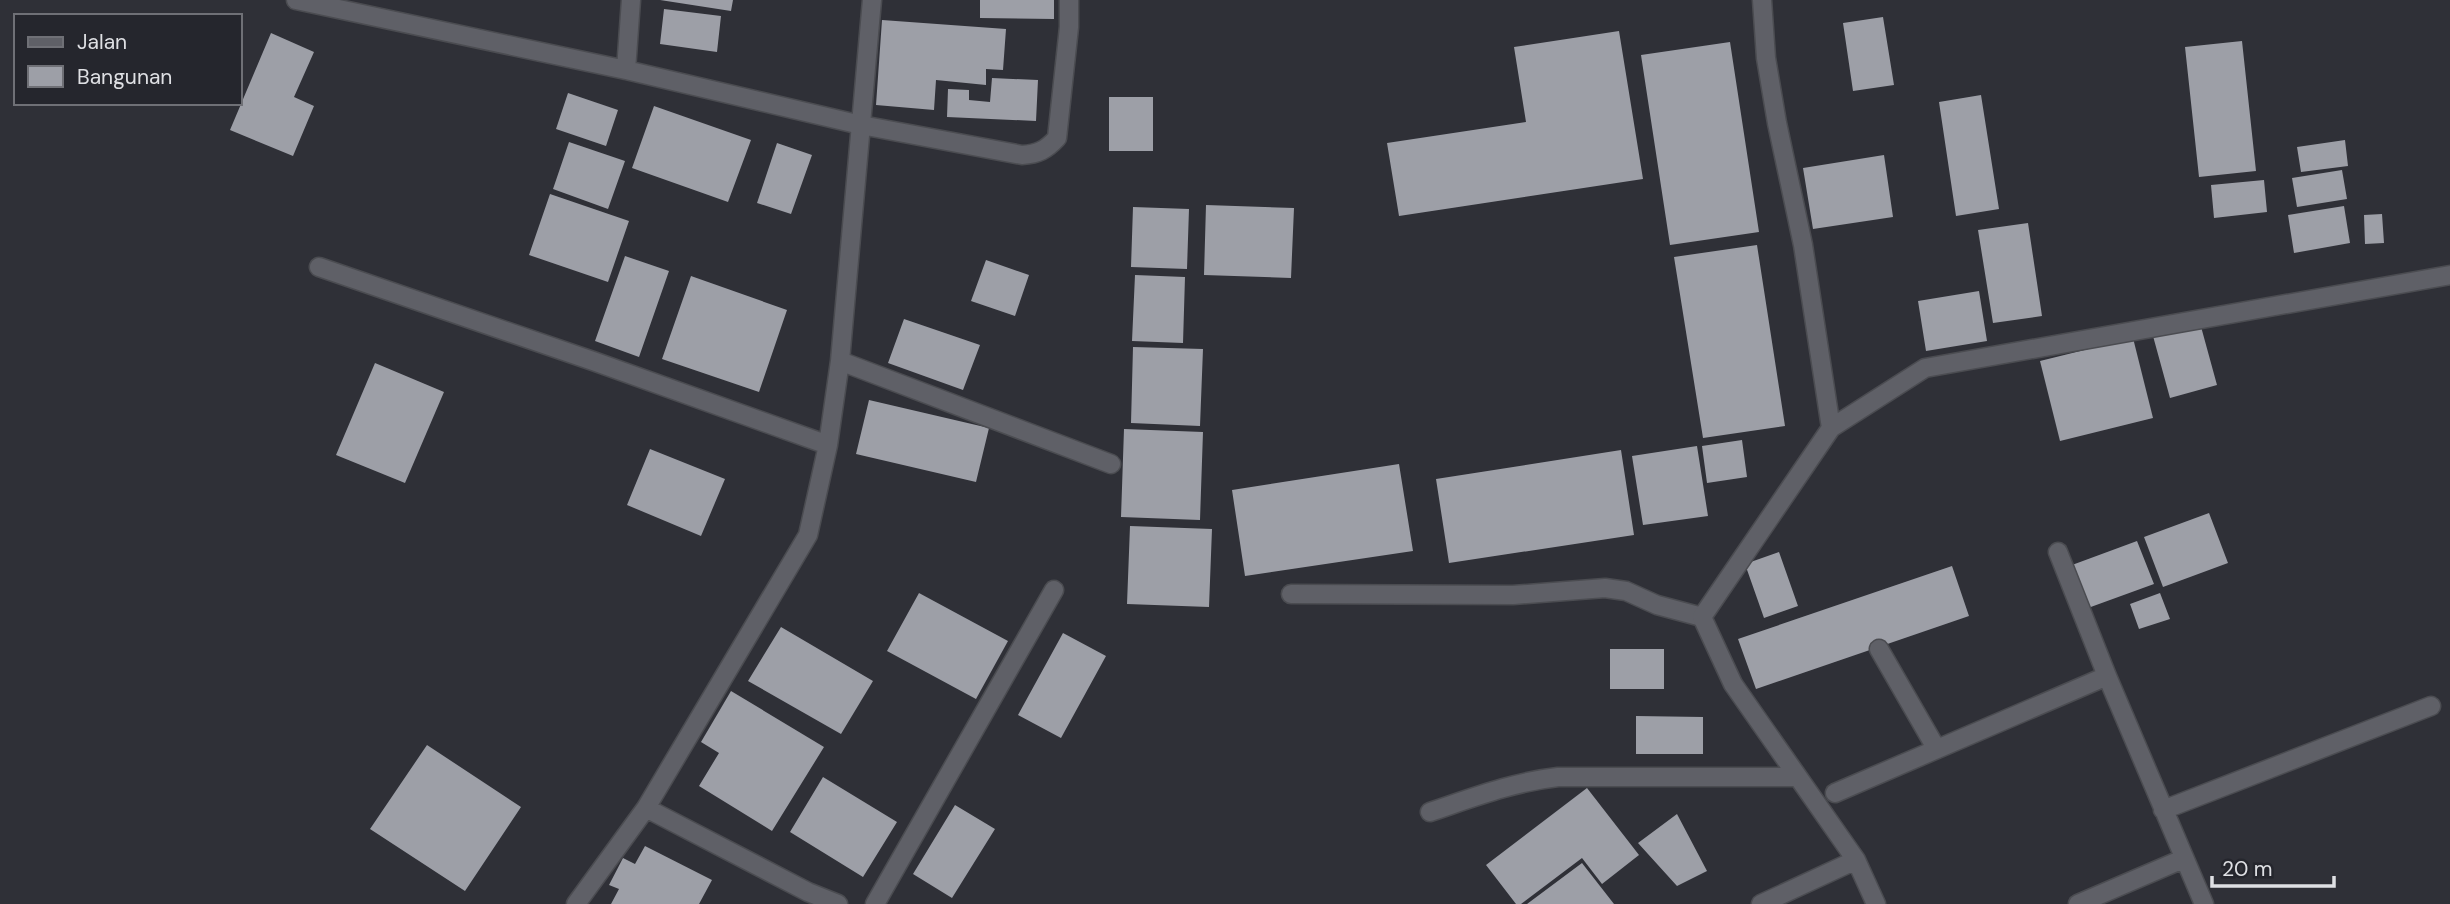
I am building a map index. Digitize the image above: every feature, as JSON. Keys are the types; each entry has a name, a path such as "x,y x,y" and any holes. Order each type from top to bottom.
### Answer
{"street":[{"path":"296,0 626,70 861,125 1022,155 1035,154 1046,149 1057,138 1069,27 1069,0"},
{"path":"626,70 631,0"},
{"path":"576,904 646,808 808,535 828,445 840,361 872,0"},
{"path":"1762,0 1766,58 1803,245 1831,428"},
{"path":"319,267 828,445"},
{"path":"1702,617 1831,428 1925,368 2450,275"},
{"path":"840,361 1111,464"},
{"path":"2058,552 2107,677 2204,904"},
{"path":"1290,594 1513,595 1605,588 1626,591 1657,605 1702,617"},
{"path":"875,904 1054,590"},
{"path":"1702,617 1733,684 1856,860 1876,904"},
{"path":"1879,649 1936,748"},
{"path":"1835,793 2107,677"},
{"path":"2163,810 2431,706"},
{"path":"1430,812 1503,787 1536,779 1796,777"},
{"path":"646,808 808,892 838,904"},
{"path":"2078,904 2183,859"},
{"path":"1761,904 1856,860"}],"building":[{"path":"660,0 733,0 731,11"},
{"path":"980,0 1054,0 1054,19 980,18"},
{"path":"664,9 721,16 717,52 660,44"},
{"path":"1883,17 1894,85 1853,91 1843,23"},
{"path":"882,20 1006,29 1003,70 986,69 986,85 936,80 934,110 876,105"},
{"path":"1619,31 1643,179 1399,216 1387,143 1526,122 1514,47"},
{"path":"271,33 314,52 294,97 314,106 293,156 230,130"},
{"path":"2242,41 2256,171 2199,177 2185,47"},
{"path":"1730,42 1759,232 1670,245 1641,55"},
{"path":"992,78 1038,80 1036,121 947,117 948,89 969,90 969,100 990,102"},
{"path":"568,93 618,110 606,146 556,129"},
{"path":"1981,95 1999,209 1956,216 1939,102"},
{"path":"1109,97 1153,97 1153,151 1109,151"},
{"path":"654,106 751,140 728,202 632,168"},
{"path":"2345,140 2348,166 2301,172 2297,147"},
{"path":"569,142 625,161 608,209 553,189"},
{"path":"777,143 812,155 791,214 757,203"},
{"path":"1884,155 1893,217 1813,229 1803,168"},
{"path":"2342,170 2347,199 2297,207 2292,178"},
{"path":"2264,180 2267,212 2214,218 2211,185"},
{"path":"550,194 629,221 608,282 529,255"},
{"path":"1206,205 1294,208 1291,278 1204,275"},
{"path":"2344,206 2350,243 2294,253 2288,215"},
{"path":"1133,207 1189,209 1187,269 1131,267"},
{"path":"2382,214 2384,243 2365,244 2364,215"},
{"path":"2028,223 2042,316 1993,323 1978,230"},
{"path":"1757,245 1785,426 1703,438 1674,257"},
{"path":"625,256 669,271 639,357 595,341"},
{"path":"986,260 1029,275 1015,316 971,301"},
{"path":"1135,275 1185,277 1183,343 1132,341"},
{"path":"691,276 787,310 759,392 662,359"},
{"path":"1979,291 1987,341 1926,351 1918,301"},
{"path":"904,319 980,345 963,390 888,363"},
{"path":"2200,323 2217,385 2170,398 2153,336"},
{"path":"2133,338 2153,418 2060,441 2040,361"},
{"path":"1133,347 1203,349 1200,426 1131,423"},
{"path":"375,363 444,392 405,483 336,455"},
{"path":"869,400 989,428 976,482 856,454"},
{"path":"1124,429 1203,432 1200,520 1121,517"},
{"path":"1742,440 1747,477 1707,483 1702,446"},
{"path":"1697,446 1708,516 1643,525 1632,456"},
{"path":"650,449 725,479 701,536 627,505"},
{"path":"1621,450 1634,535 1449,563 1436,479"},
{"path":"1399,464 1413,551 1245,576 1232,490"},
{"path":"2209,513 2228,563 2163,587 2144,537"},
{"path":"1130,526 1212,529 1209,607 1127,604"},
{"path":"2137,541 2154,584 2088,608 2072,565"},
{"path":"1779,552 1798,606 1764,618 1745,564"},
{"path":"1952,566 1969,616 1756,689 1738,639"},
{"path":"919,593 1008,641 976,699 887,651"},
{"path":"2160,593 2170,619 2139,629 2130,604"},
{"path":"781,627 873,681 841,734 748,681"},
{"path":"1063,633 1106,656 1061,738 1018,715"},
{"path":"1610,649 1664,649 1664,689 1610,689"},
{"path":"731,691 824,747 772,831 699,786 719,753 701,742"},
{"path":"1636,716 1703,717 1703,754 1636,754"},
{"path":"427,745 521,807 465,891 370,829"},
{"path":"823,777 897,822 863,877 790,832"},
{"path":"1587,788 1639,855 1602,884 1582,858 1521,904 1516,904 1486,865"},
{"path":"955,805 995,829 952,898 913,874"},
{"path":"1677,814 1707,871 1677,886 1638,843"},
{"path":"645,846 712,880 699,904 611,904 619,889 609,885 623,858 635,864"},
{"path":"1582,863 1614,904 1527,904"}]}
